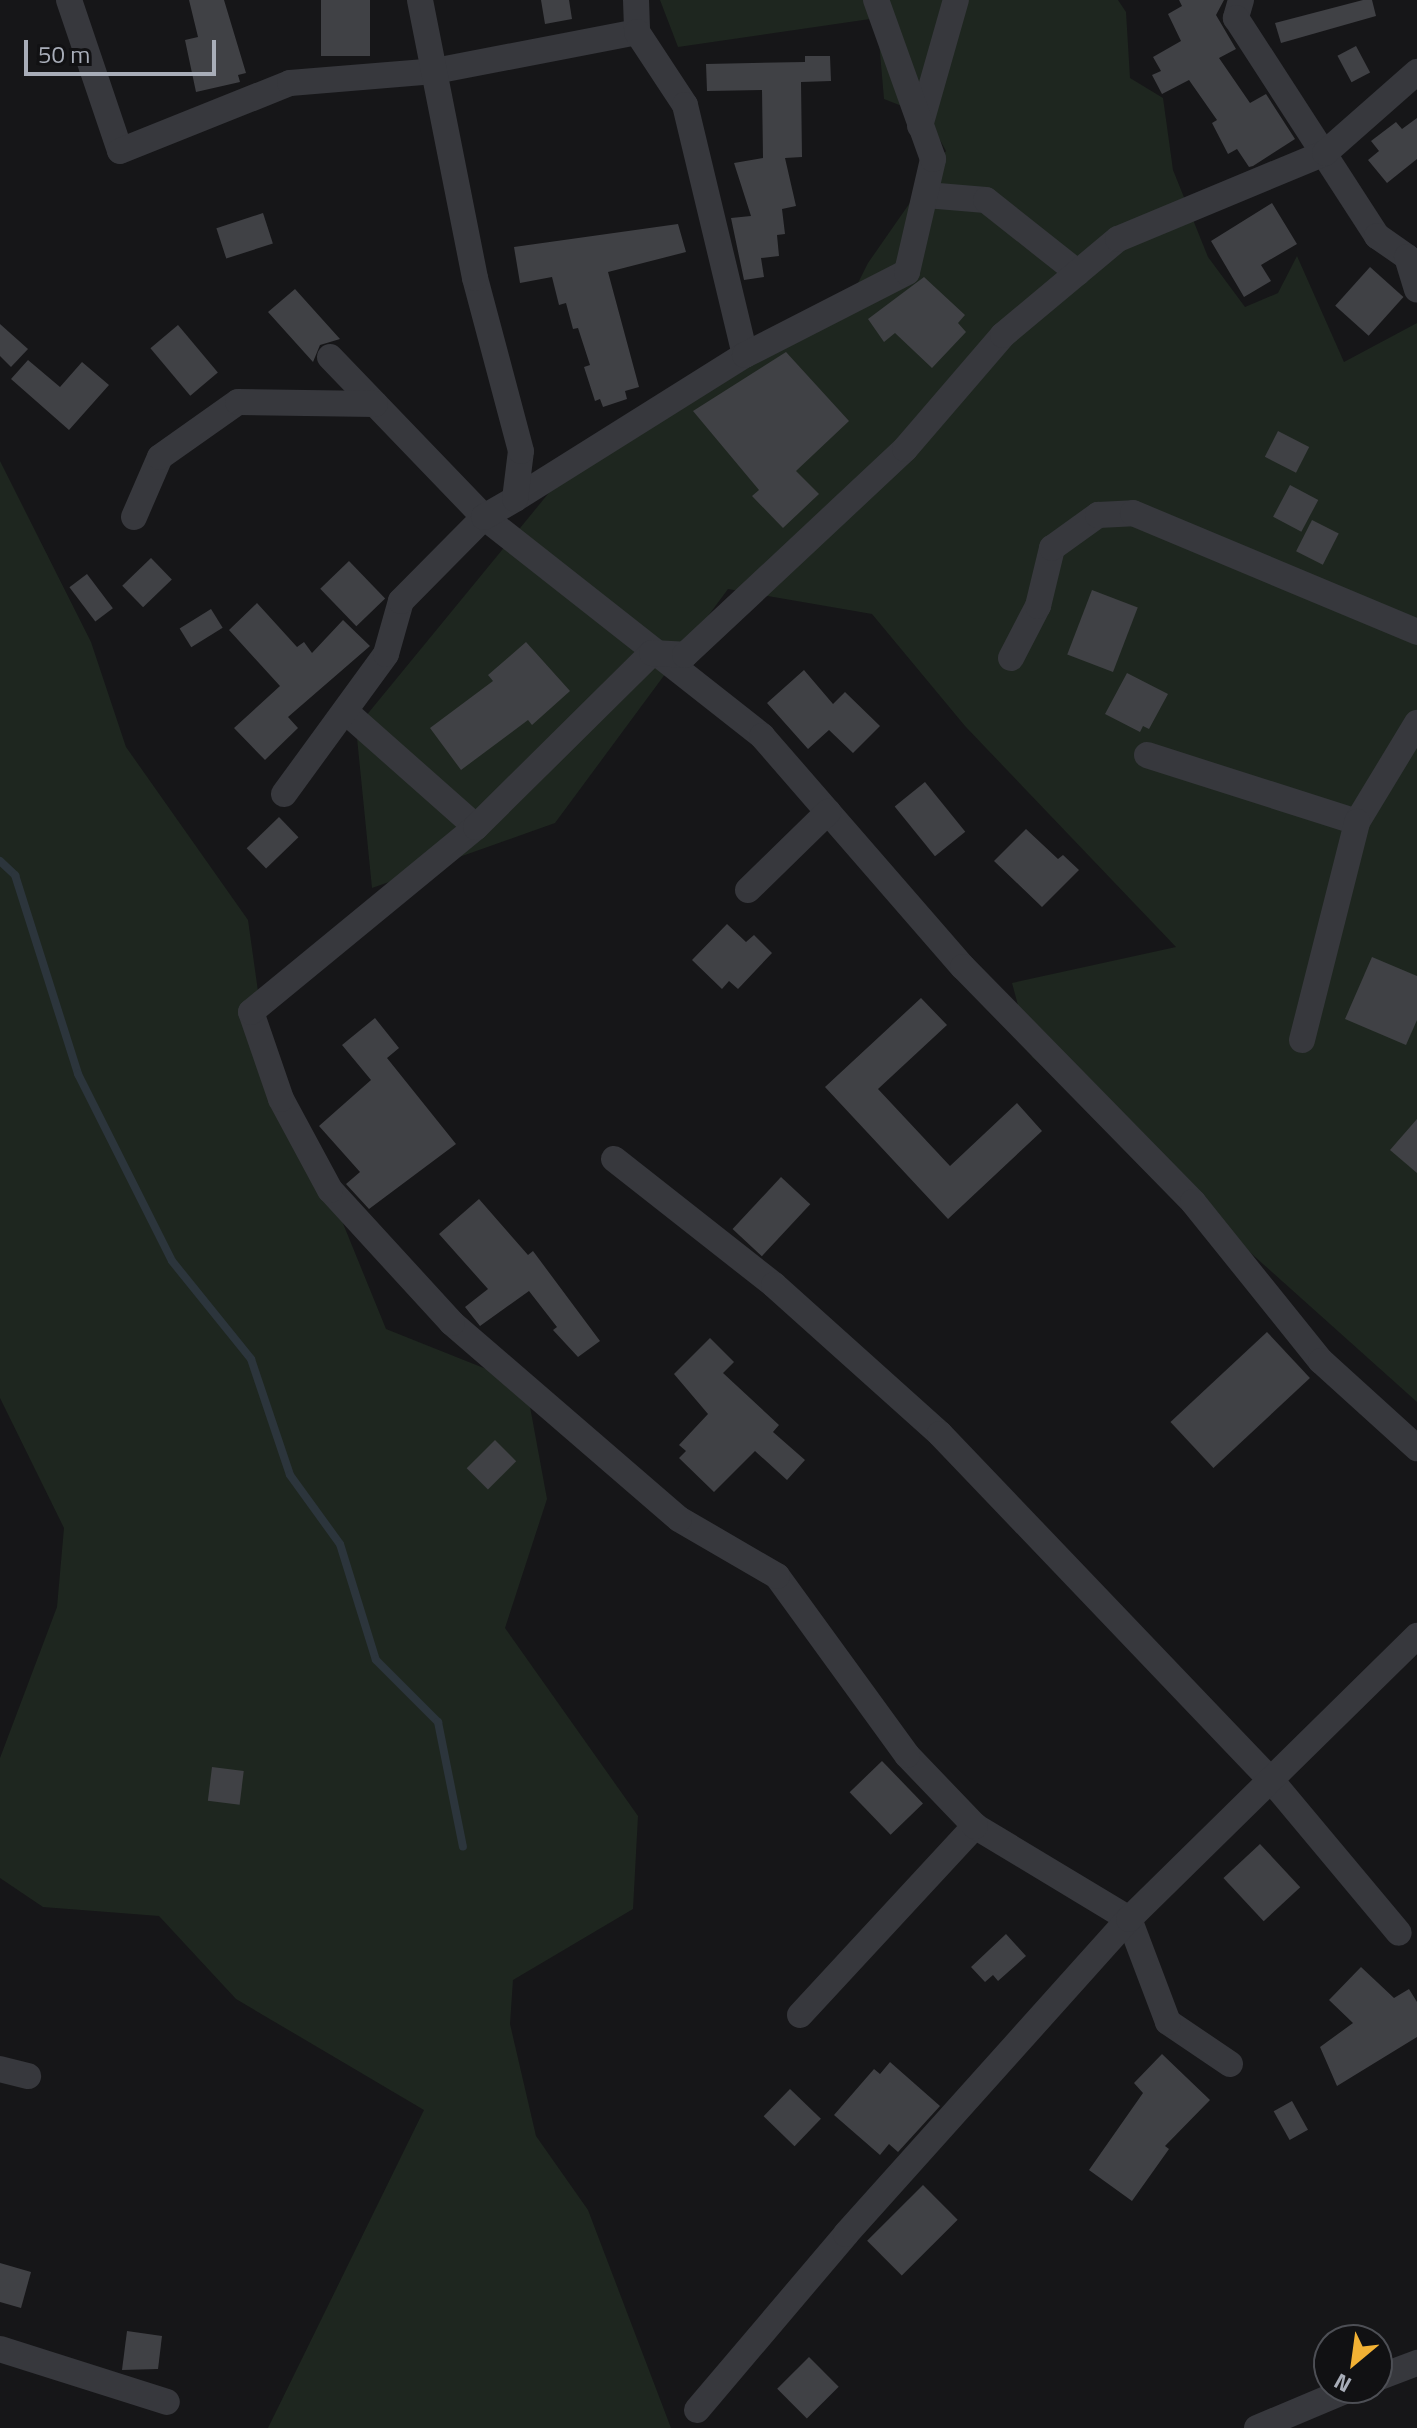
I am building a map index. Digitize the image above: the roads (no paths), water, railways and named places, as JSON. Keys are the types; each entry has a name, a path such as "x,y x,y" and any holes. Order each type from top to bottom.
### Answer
{"street":[{"path":"69,0 120,151 290,83 435,71 637,32"},
{"path":"420,0 475,278 521,451 515,499"},
{"path":"636,0 637,32 685,105 745,355"},
{"path":"284,794 386,654 401,601 484,517 745,355 907,272 933,159 876,0"},
{"path":"920,126 956,0"},
{"path":"1241,0 1236,18 1377,236 1407,257 1417,290"},
{"path":"1230,2064 1168,2022 1129,1919 975,1826 907,1755 777,1576 679,1519 452,1323 330,1190 281,1099 251,1012 476,827 652,653 685,655 905,449 1003,335 1118,239 1325,153 1417,72"},
{"path":"926,195 986,200 1078,273"},
{"path":"330,357 484,517 652,653 762,736 963,967 1193,1202 1321,1361 1417,1448"},
{"path":"134,517 160,457 238,402 375,404"},
{"path":"1011,658 1038,606 1052,548 1098,515 1133,513 1417,632"},
{"path":"345,711 476,827"},
{"path":"1302,1040 1357,822 1417,723"},
{"path":"1147,755 1357,822"},
{"path":"748,890 828,812"},
{"path":"614,1159 774,1285 940,1434 1271,1780 1399,1933"},
{"path":"697,2410 846,2234 1129,1919 1417,1636"},
{"path":"800,2015 975,1826"},
{"path":"0,2069 28,2076"},
{"path":"0,2349 167,2402"},
{"path":"1393,2372 1417,2363"},
{"path":"1257,2428 1314,2404"}],"waterway":[{"path":"0,861 15,875 78,1074 172,1261 251,1359 290,1475 340,1544 376,1660 438,1722 463,1847"}]}
